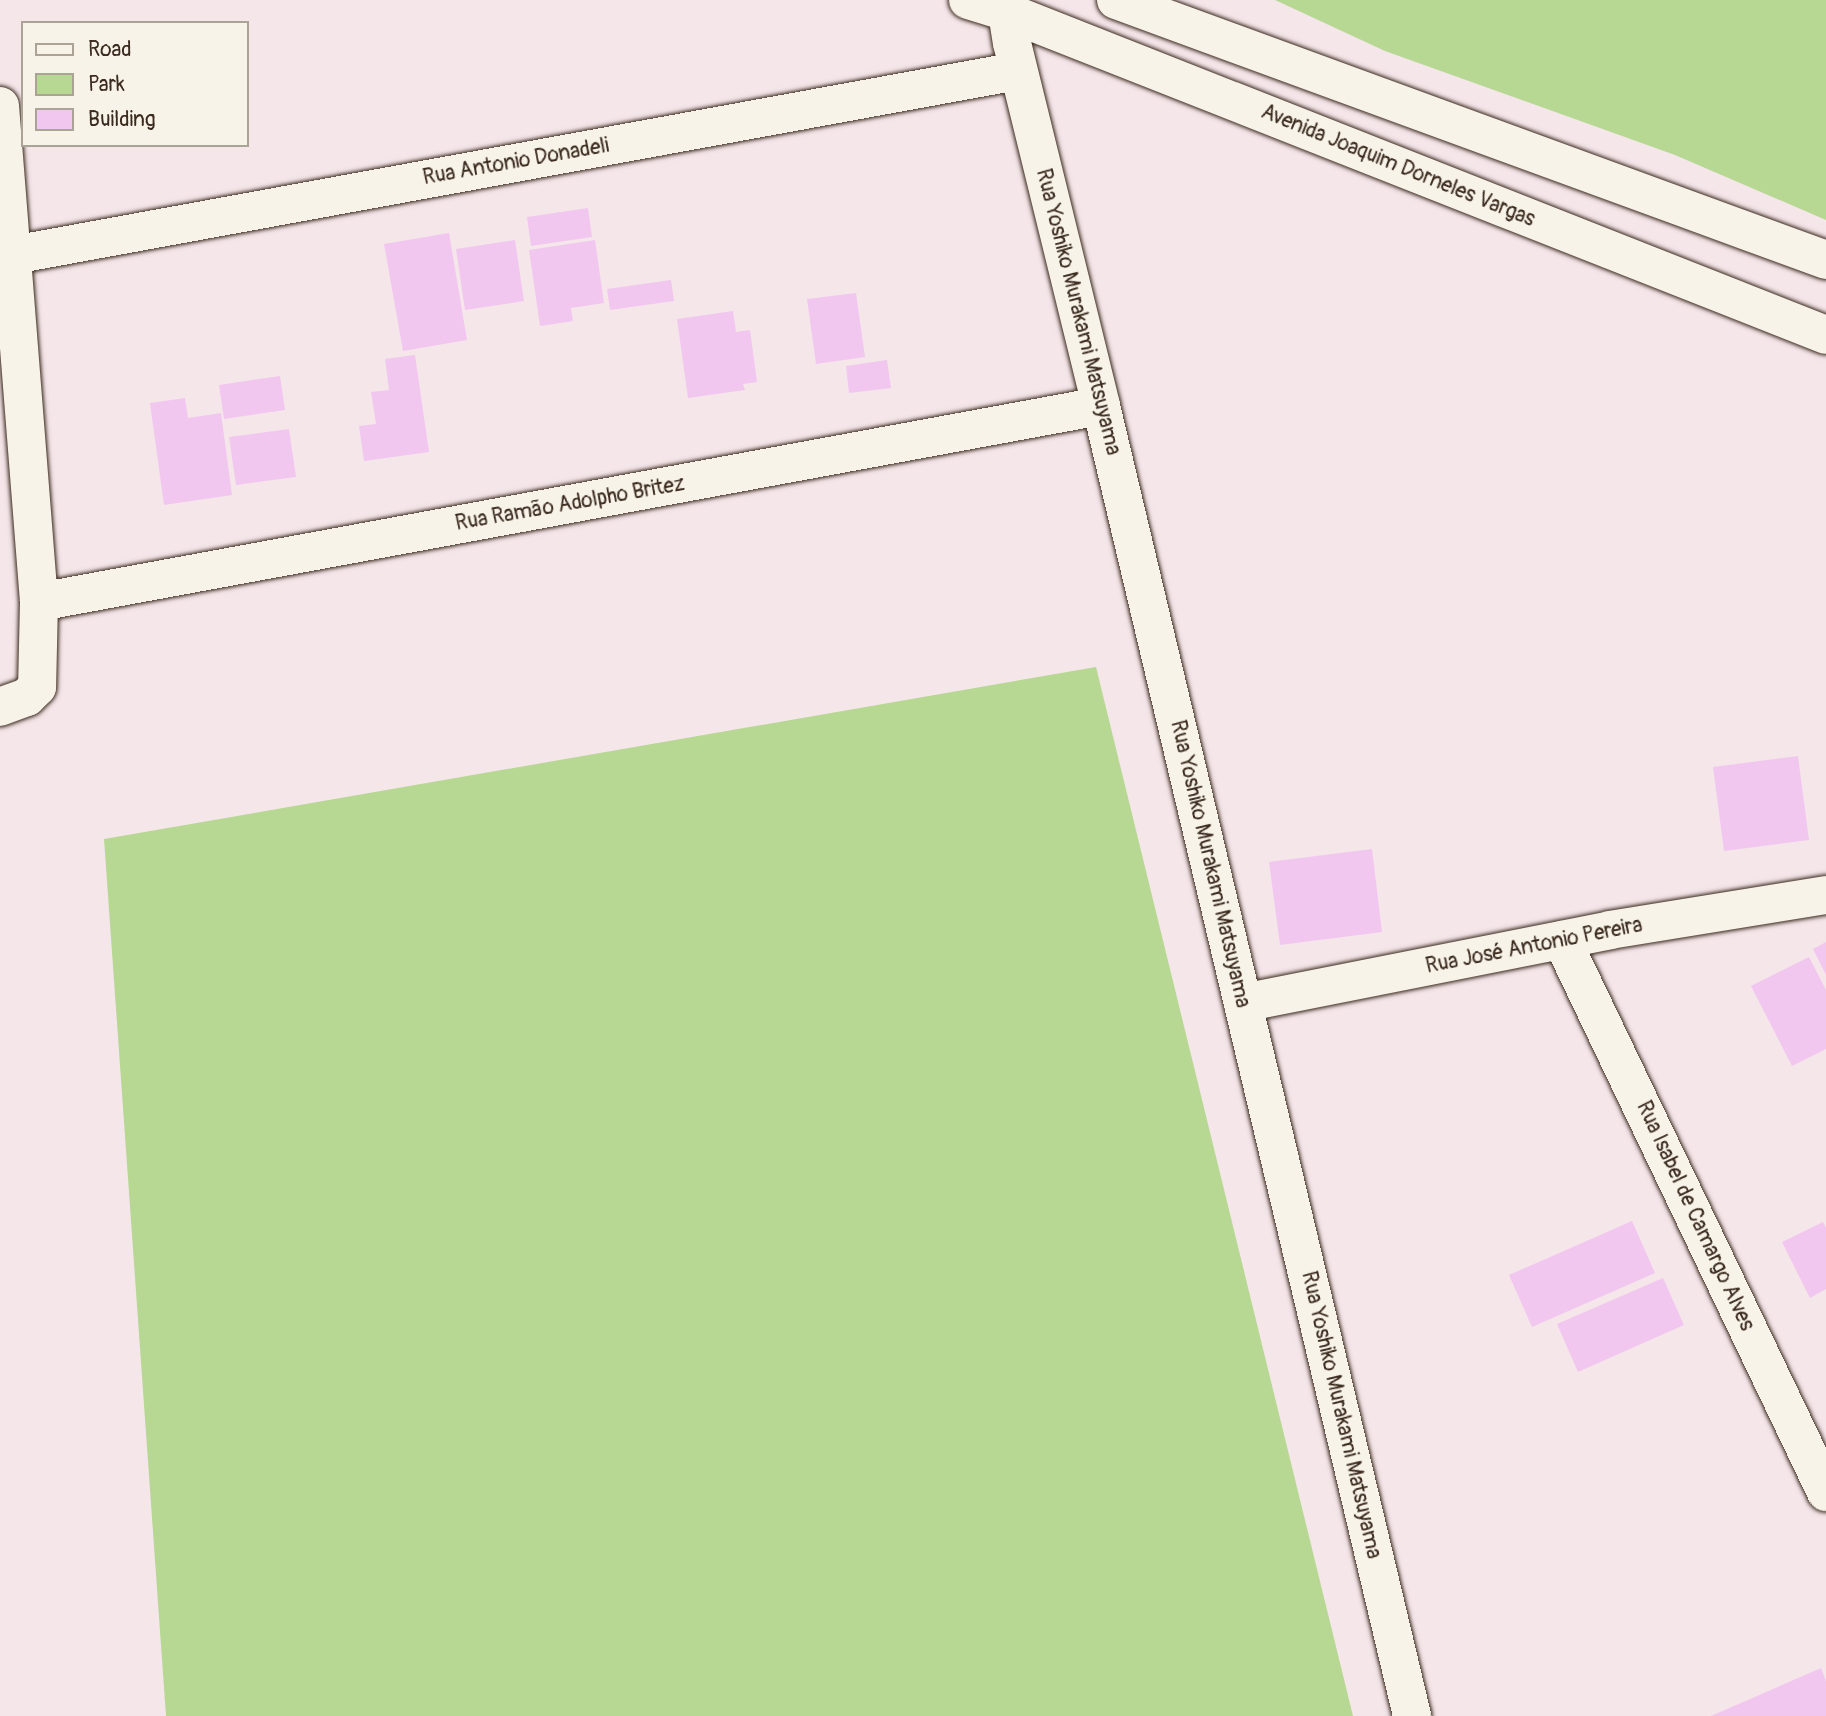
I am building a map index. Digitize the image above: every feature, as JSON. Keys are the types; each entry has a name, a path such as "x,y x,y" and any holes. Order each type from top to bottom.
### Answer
{"street":[{"name":"Avenida Joaquim Dorneles Vargas","path":"968,0 1007,12 1826,335"},
{"path":"1116,0 1826,260"},
{"name":"Rua Yoshiko Murakami Matsuyama","path":"1007,12 1018,71 1101,406 1412,1716"},
{"name":"Rua Antonio Donadeli","path":"13,255 1018,71"},
{"path":"0,106 39,602 37,687 27,696 0,707"},
{"name":"Rua Ramão Adolpho Britez","path":"39,602 1101,406"},
{"name":"Rua José Antonio Pereira","path":"1243,1003 1562,940 1826,895"},
{"name":"Rua Isabel de Camargo Alves","path":"1562,940 1826,1492"}],"green space":[{"path":"1275,0 1826,0 1826,220 1675,155 1385,51"},
{"path":"1096,667 1353,1716 166,1716 104,839"}],"building":[{"path":"588,208 592,237 531,246 527,217"},
{"path":"449,233 467,340 403,351 384,244"},
{"path":"515,240 524,301 465,310 456,249"},
{"path":"595,240 604,303 571,308 573,321 540,326 529,250"},
{"path":"671,280 674,301 610,310 607,289"},
{"path":"856,293 865,357 816,364 807,299"},
{"path":"733,311 736,332 750,330 757,382 743,384 745,390 688,398 677,319"},
{"path":"415,355 429,452 364,461 359,426 376,424 371,392 389,390 385,359"},
{"path":"887,360 891,388 849,393 846,366"},
{"path":"280,376 285,410 224,419 219,385"},
{"path":"185,398 188,418 221,413 232,495 164,505 150,403"},
{"path":"289,429 296,477 236,485 229,437"},
{"path":"1798,756 1809,840 1724,851 1713,767"},
{"path":"1372,849 1382,932 1280,945 1269,862"},
{"path":"1826,942 1826,975 1813,949"},
{"path":"1809,957 1826,990 1826,1049 1792,1066 1751,986"},
{"path":"1632,1221 1655,1273 1532,1327 1509,1275"},
{"path":"1823,1222 1826,1228 1826,1289 1810,1298 1782,1242"},
{"path":"1663,1278 1684,1325 1578,1372 1557,1324"},
{"path":"1821,1668 1826,1681 1826,1716 1711,1716"}]}
